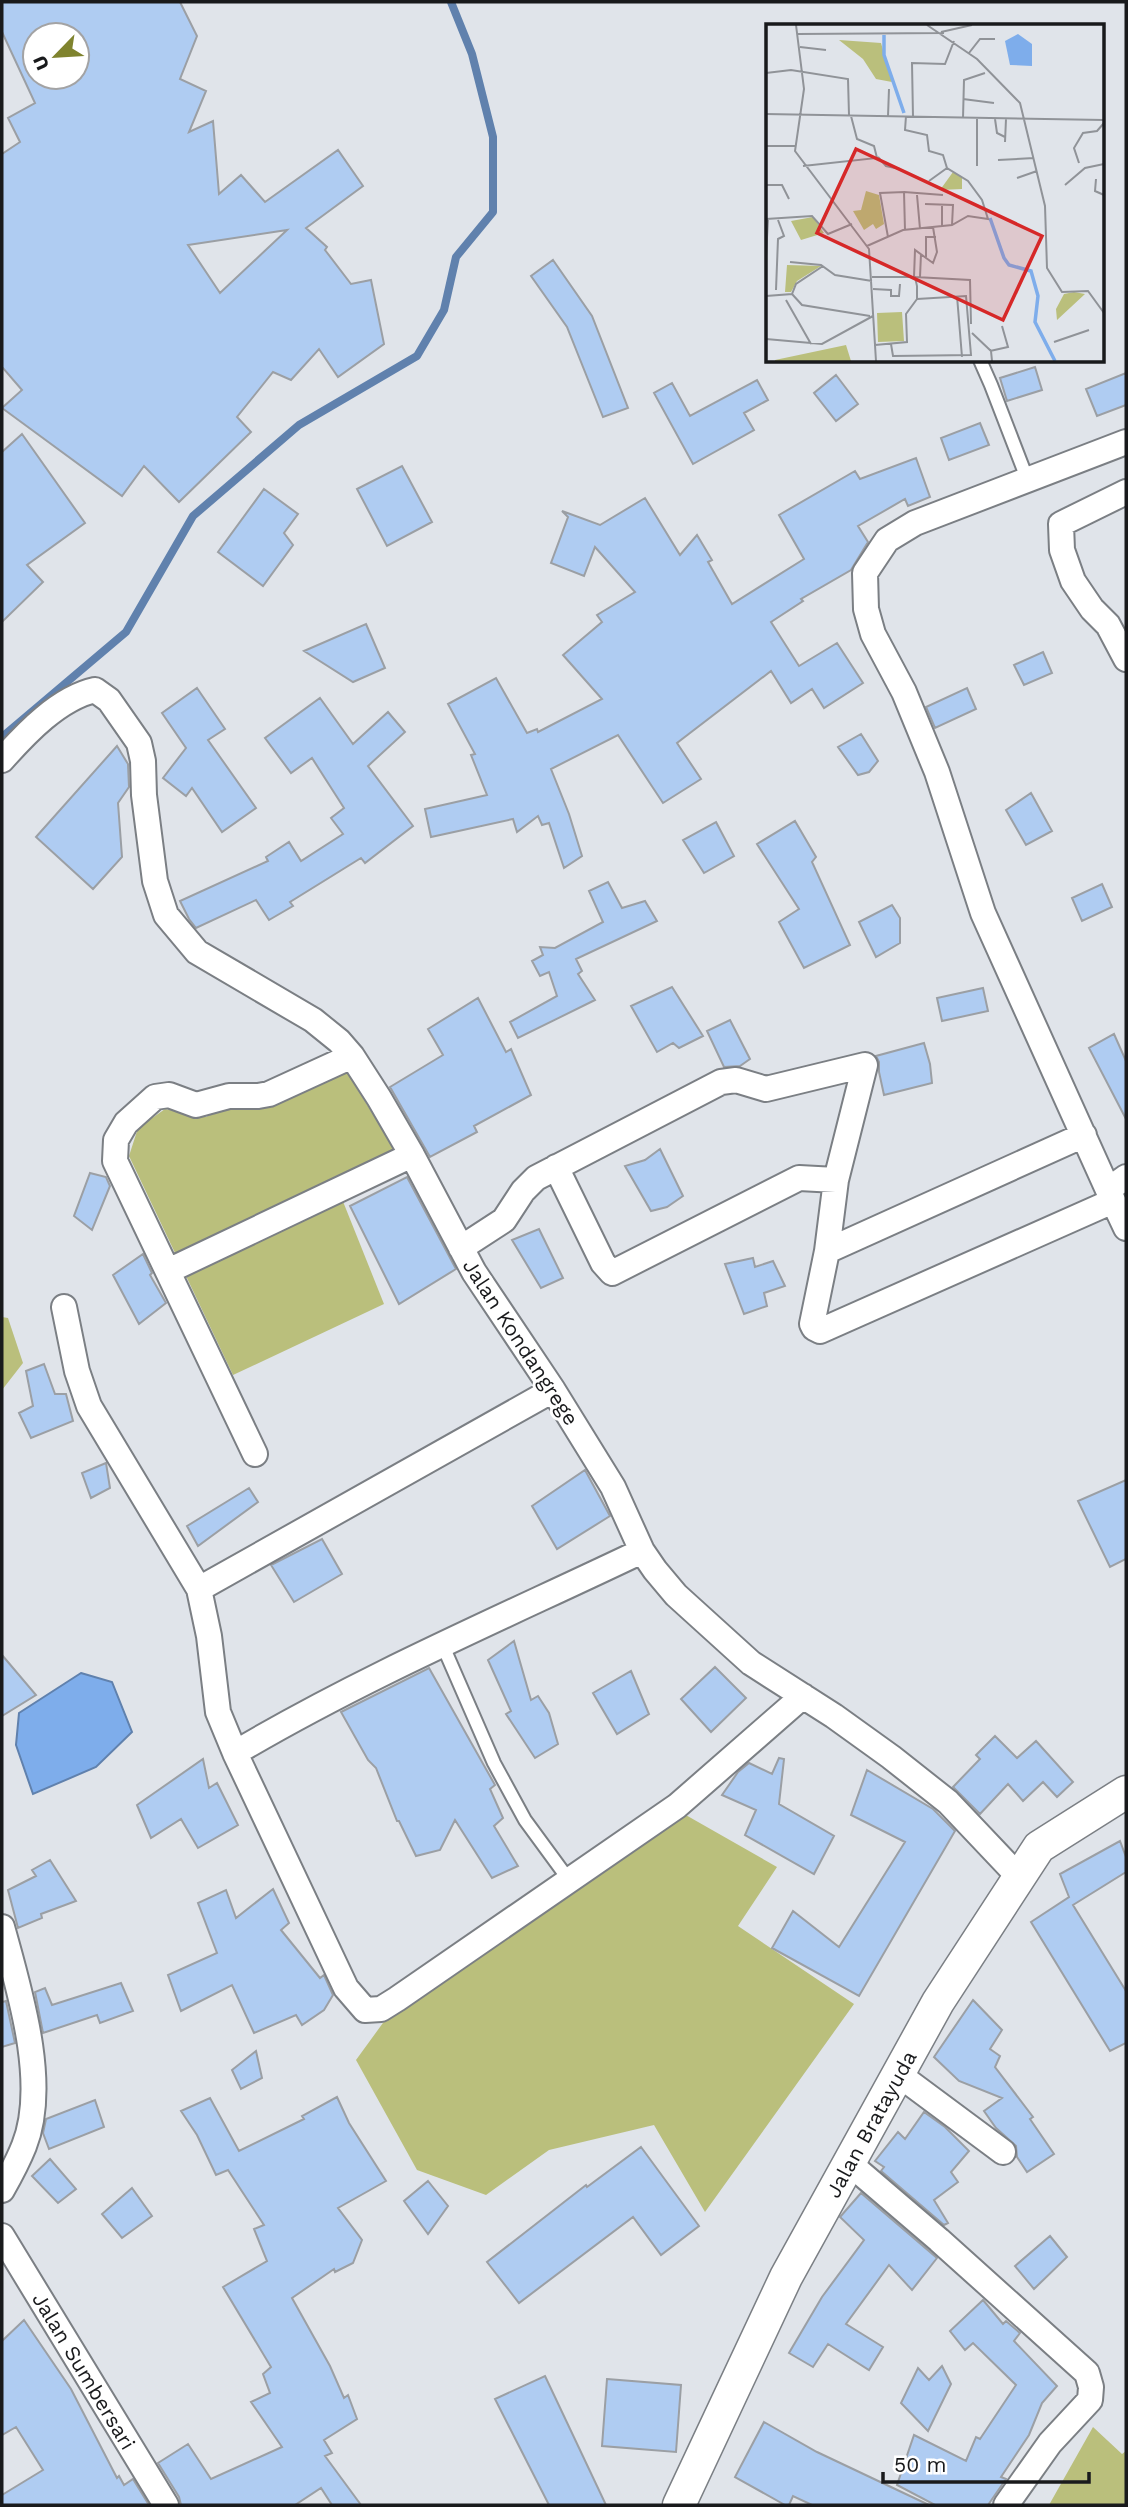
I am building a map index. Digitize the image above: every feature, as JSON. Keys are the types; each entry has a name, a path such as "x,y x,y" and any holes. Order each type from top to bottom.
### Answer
{"street":[{"path":"1126,442 915,523 887,540 865,573 866,609 873,634 904,692 937,772 984,913 1084,1135 1116,1189 1126,1228"},
{"path":"1126,492 1061,524 1062,550 1073,581 1092,609 1117,620 1126,659"},
{"name":"Jalan Kondangrege","path":"2,760 23,736 77,697 95,690 109,700 139,743 155,881 166,915 197,952 313,1020 339,1041 352,1056 412,1155 481,1283 553,1390 613,1487 642,1551 676,1595 741,1654 891,1757 948,1802 1019,1877"},
{"path":"255,1454 116,1161 116,1140 126,1123 155,1097 169,1095 196,1105 229,1096 269,1094 352,1056"},
{"path":"461,1248 504,1220 523,1191 536,1178 721,1082 736,1080 766,1089 865,1065 836,1180 827,1251 812,1324 820,1331 1116,1189"},
{"path":"827,1251 1084,1135"},
{"path":"168,1270 412,1155"},
{"path":"556,1167 603,1263 612,1273 799,1178 836,1180"},
{"path":"64,1307 77,1371 89,1406 199,1589 207,1623 218,1712 346,1989 353,2000 365,2010 381,2009 397,1999 677,1806 803,1696"},
{"path":"199,1589 553,1390"},
{"path":"236,1754 267,1735 443,1646 642,1551"},
{"name":"Jalan Bratayuda","path":"679,2505 786,2277 938,2002 1039,1847 1126,1792"},
{"path":"2,1927 29,2039 34,2084 25,2144 2,2190"},
{"path":"898,2074 1003,2152"},
{"path":"849,2163 1087,2373 1091,2387 1090,2400 1049,2443 1006,2505"},
{"name":"Jalan Sumbersari","path":"2,2236 166,2505"}],"lane":[{"path":"981,362 992,384 1028,481"},
{"path":"443,1646 494,1763 525,1820 569,1880"}],"green space":[{"path":"345,1069 400,1158 342,1199 384,1304 233,1375 129,1156 138,1128 165,1109 206,1117 226,1105 262,1109"},
{"path":"2,1317 8,1318 23,1363 2,1390"},
{"path":"684,1814 777,1867 738,1926 854,2004 705,2212 654,2125 549,2150 486,2195 417,2170 356,2060 388,2016"},
{"path":"1093,2427 1122,2454 1126,2451 1126,2505 1049,2505"}],"water":[{"path":"81,1673 112,1682 132,1732 96,1767 33,1794 16,1745 19,1713"}],"building":[{"path":"2,2 180,2 197,36 180,79 206,91 189,132 213,121 219,194 241,175 265,202 338,150 363,186 306,228 327,247 325,250 351,284 371,280 384,344 338,377 319,349 291,380 273,372 237,417 251,432 179,502 144,466 122,496 2,408 22,390 2,367 2,154 20,142 8,118 35,103 29,91 91,91 91,21 21,21 21,73 2,32","holes":["287,230 220,293 188,245"]},
{"path":"553,260 592,316 628,408 603,417 567,327 531,276"},
{"path":"1035,367 1042,390 1007,401 1000,378"},
{"path":"1126,373 1126,405 1097,416 1086,389"},
{"path":"836,375 858,404 836,421 814,393"},
{"path":"757,380 768,400 744,413 754,430 693,464 654,393 672,383 690,416"},
{"path":"980,423 989,445 949,460 941,438"},
{"path":"22,434 85,523 27,565 43,582 2,622 2,452"},
{"path":"916,458 930,497 908,506 905,499 858,526 868,542 851,570 801,599 803,601 771,622 799,666 837,643 863,683 824,708 812,689 791,703 771,671 677,743 701,779 663,803 618,735 551,769 582,856 564,868 549,823 542,825 538,816 517,832 513,819 431,837 425,809 487,795 471,755 475,754 448,704 496,678 527,733 537,729 538,732 602,699 563,655 602,622 597,615 635,592 595,547 584,576 551,563 568,517 562,511 600,525 645,498 680,555 697,535 712,560 708,562 732,604 804,559 779,515 855,471 860,479"},
{"path":"402,466 432,522 387,546 357,489"},
{"path":"264,489 298,514 284,533 293,545 263,586 218,552"},
{"path":"366,624 385,668 353,682 304,651"},
{"path":"1043,652 1052,673 1024,685 1014,665"},
{"path":"197,688 225,729 208,740 256,808 222,832 192,788 186,796 163,778 186,748 162,713"},
{"path":"967,688 976,709 935,728 926,707"},
{"path":"320,698 353,744 388,712 405,732 368,766 413,826 365,863 361,858 290,902 293,906 269,920 256,900 196,928 180,901 268,861 266,857 289,842 301,861 343,834 331,818 344,808 312,758 291,773 265,738"},
{"path":"861,734 878,761 869,772 858,775 838,747"},
{"path":"117,746 128,764 129,787 118,803 122,857 93,889 36,837"},
{"path":"1031,793 1052,831 1026,845 1006,810"},
{"path":"795,821 816,857 812,862 850,945 804,968 779,922 799,909 757,844"},
{"path":"716,822 734,856 704,873 683,840"},
{"path":"608,882 622,908 645,901 657,921 576,959 582,971 578,974 595,1000 518,1038 510,1022 557,996 549,972 540,976 532,961 543,955 540,947 555,948 603,922 589,891"},
{"path":"1102,884 1112,907 1082,921 1072,898"},
{"path":"892,905 900,918 900,943 876,957 859,922"},
{"path":"672,987 703,1036 679,1048 673,1043 657,1052 631,1006"},
{"path":"983,988 988,1011 942,1021 937,998"},
{"path":"478,998 506,1052 511,1049 531,1095 474,1126 477,1132 430,1157 390,1087 443,1055 428,1029"},
{"path":"730,1020 750,1059 740,1066 724,1067 707,1031"},
{"path":"1114,1034 1126,1061 1126,1119 1089,1048"},
{"path":"924,1043 932,1083 884,1095 876,1056"},
{"path":"660,1149 683,1196 667,1207 651,1211 625,1166 645,1160"},
{"path":"90,1173 106,1177 110,1186 92,1230 74,1216"},
{"path":"407,1177 456,1269 399,1304 350,1206"},
{"path":"539,1229 563,1278 541,1288 512,1240"},
{"path":"143,1254 152,1273 150,1275 166,1303 139,1324 113,1275"},
{"path":"753,1258 755,1267 773,1261 785,1286 764,1293 767,1306 744,1314 725,1264"},
{"path":"44,1364 55,1394 66,1394 73,1421 31,1438 19,1413 33,1406 26,1371"},
{"path":"106,1463 110,1488 91,1498 82,1473"},
{"path":"585,1470 610,1516 557,1549 532,1506"},
{"path":"1126,1480 1126,1559 1110,1567 1078,1501"},
{"path":"249,1488 258,1502 198,1546 187,1526"},
{"path":"322,1539 342,1574 294,1602 271,1565"},
{"path":"514,1641 531,1700 538,1696 549,1713 558,1744 535,1758 506,1714 511,1711 488,1660"},
{"path":"2,1655 36,1695 2,1716"},
{"path":"715,1667 746,1698 711,1732 681,1699"},
{"path":"429,1668 495,1785 490,1789 503,1818 494,1826 518,1866 492,1878 455,1820 440,1850 416,1856 397,1821 376,1768 368,1760 341,1712"},
{"path":"631,1671 649,1714 617,1734 593,1693"},
{"path":"995,1736 1017,1758 1036,1741 1073,1782 1057,1797 1043,1782 1023,1801 1008,1784 980,1814 953,1787 980,1759 976,1755"},
{"path":"779,1758 784,1759 779,1804 834,1836 814,1874 745,1835 756,1810 722,1795 738,1772 749,1763 772,1774"},
{"path":"203,1759 209,1788 217,1783 238,1825 198,1848 181,1819 151,1838 137,1805"},
{"path":"867,1770 933,1809 955,1831 859,1996 772,1948 793,1911 839,1947 905,1842 851,1815"},
{"path":"1120,1841 1126,1857 1126,1872 1073,1905 1126,1991 1126,2043 1110,2051 1031,1922 1069,1897 1060,1874"},
{"path":"50,1860 76,1901 41,1914 42,1918 18,1928 8,1890 36,1876 32,1870"},
{"path":"273,1889 289,1923 281,1930 320,1978 324,1975 333,1995 324,2010 302,2025 296,2015 254,2033 232,1985 181,2011 168,1975 217,1953 198,1903 226,1890 236,1918"},
{"path":"121,1983 133,2011 100,2023 97,2015 43,2033 35,1992 45,1988 52,2005"},
{"path":"973,2000 1002,2030 990,2049 1000,2056 995,2067 1033,2117 1030,2119 1054,2154 1027,2172 1017,2157 1016,2146 996,2128 984,2111 1002,2098 959,2081 934,2057"},
{"path":"6,2001 15,2043 2,2047 2,2002"},
{"path":"256,2051 262,2078 241,2089 232,2070"},
{"path":"337,2097 349,2123 386,2181 338,2208 362,2240 353,2263 335,2272 334,2269 292,2298 330,2366 344,2398 348,2395 357,2419 324,2440 332,2453 325,2456 361,2505 332,2505 321,2488 295,2505 181,2505 158,2463 188,2444 211,2479 282,2447 251,2402 270,2393 263,2374 271,2367 223,2287 267,2261 254,2229 264,2225 228,2170 216,2175 197,2135 181,2111 210,2098 239,2151 304,2119 302,2116"},
{"path":"95,2100 104,2127 49,2149 43,2133 46,2119"},
{"path":"924,2112 945,2127 969,2151 951,2172 958,2182 934,2200 948,2223 944,2225 881,2171 884,2167 875,2161 898,2132 905,2139"},
{"path":"641,2147 699,2226 661,2255 633,2217 519,2303 487,2262 586,2185 587,2187"},
{"path":"50,2159 76,2189 58,2203 32,2176"},
{"path":"428,2181 448,2206 428,2234 404,2201"},
{"path":"132,2188 152,2216 122,2238 102,2214"},
{"path":"861,2193 937,2258 912,2290 889,2265 846,2324 883,2347 869,2370 828,2344 813,2367 789,2353 822,2297 864,2240 840,2217"},
{"path":"1050,2236 1067,2257 1034,2289 1015,2266"},
{"path":"983,2300 1003,2324 1006,2321 1020,2333 1014,2341 1057,2386 1042,2403 1029,2435 1001,2477 1006,2479 988,2505 935,2505 897,2485 914,2435 966,2461 976,2437 980,2439 1016,2385 973,2343 965,2350 950,2331"},
{"path":"24,2320 71,2389 117,2478 119,2476 124,2485 133,2479 149,2505 2,2505 2,2495 43,2470 16,2427 2,2435 2,2341"},
{"path":"942,2366 951,2384 928,2431 901,2403 918,2368 929,2380"},
{"path":"545,2376 606,2505 549,2505 495,2399"},
{"path":"607,2379 681,2385 676,2452 602,2446"},
{"path":"764,2422 817,2452 929,2505 812,2505 793,2496 789,2505 785,2505 735,2477"}],"waterway":[{"path":"2,737 126,632 193,516 299,425 417,356 444,310 456,257 493,212 493,137 472,54 451,2"}]}
